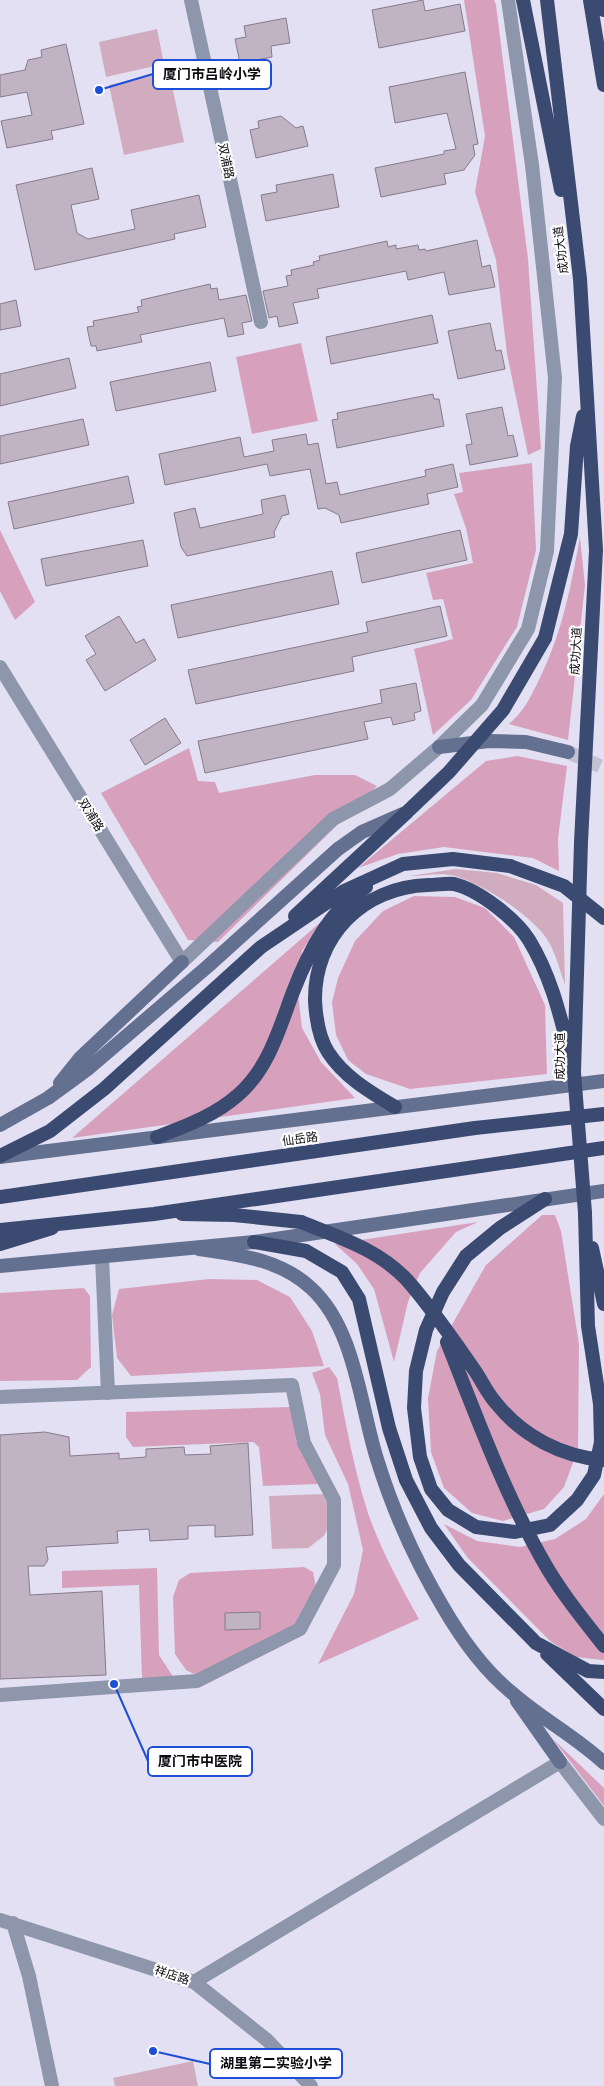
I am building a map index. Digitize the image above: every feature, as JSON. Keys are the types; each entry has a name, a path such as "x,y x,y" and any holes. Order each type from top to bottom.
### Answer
{"highway":[{"path":"523,0 580,279"},
{"name":"成功大道","path":"547,0 580,279 596,550 580,842 574,1072 585,1213 604,1304"},
{"path":"590,0 604,85"},
{"path":"603,0 604,10"},
{"path":"0,1157 50,1131 104,1089 406,813 449,772 503,710 545,638 571,534 577,446 587,394"},
{"path":"261,947 344,891 403,864 453,859 510,866 564,886 604,918"},
{"path":"157,1137 208,1117 238,1094 262,1067 316,944 337,911 359,891 403,864"},
{"path":"395,1107 353,1081 328,1052 316,1019 315,986 320,958 335,931 368,900 411,885 454,884 480,896 507,916 528,939 557,1001 574,1072"},
{"name":"仙岳路","path":"0,1197 475,1128 604,1114"},
{"path":"0,1230 154,1214 604,1148"},
{"path":"545,1199 500,1228 466,1256 443,1292 426,1330 416,1371 414,1408 420,1457 432,1489 448,1510 476,1527 515,1532 550,1525 577,1500 594,1475 601,1442 600,1404 588,1326 585,1213"},
{"path":"154,1214 234,1215 300,1222 364,1247 406,1279 440,1322 496,1404 524,1431 556,1450 588,1459 604,1460"},
{"path":"0,1244 69,1222"},
{"path":"254,1242 306,1251 342,1272 359,1299 389,1428 406,1480 431,1528 459,1565 604,1709"},
{"path":"440,1322 513,1503 542,1560 572,1605 604,1646"},
{"path":"536,1643 588,1671 604,1672"}],"main road":[{"path":"439,747 489,742 526,742 568,752"},
{"path":"0,1125 48,1098 89,1068 200,974 338,849 362,832 406,813"},
{"path":"48,1098 80,1058 182,962"},
{"path":"0,1157 604,1081"},
{"path":"0,1266 199,1249 604,1191"},
{"path":"199,1249 258,1258 285,1270 311,1288 336,1318 350,1356 377,1459 406,1539 443,1608 469,1648 511,1692 560,1762"},
{"path":"511,1692 584,1744 604,1763"}],"street":[{"name":"双浦路","path":"191,0 262,322"},
{"path":"182,962 333,819 390,789 439,747 482,705 528,629 546,551 555,378 532,165 508,0"},
{"name":"双浦路","path":"0,667 182,962"},
{"path":"102,1257 108,1393"},
{"path":"0,1397 292,1385 304,1443 334,1500 334,1565 300,1629 197,1681 0,1695"},
{"path":"194,1982 560,1762 604,1819"},
{"path":"6,1921 28,1976 52,2086"},
{"name":"祥店路","path":"6,1921 194,1982 267,2040 311,2086"}],"shaded area":[{"path":"464,0 494,0 496,5 528,259 541,449 528,455 507,354 496,260 475,192 485,136"},
{"path":"157,29 164,64 106,77 99,42"},
{"path":"169,72 184,142 124,155 109,85"},
{"path":"301,343 318,421 252,434 236,357"},
{"path":"532,463 536,550 517,627 471,700 433,735 414,649 453,639 443,599 433,600 426,573 473,563 466,528 454,494 463,492 459,473"},
{"path":"0,530 35,602 15,620 0,591"},
{"path":"580,537 585,585 568,740 509,724 528,701 553,648 569,594"},
{"path":"189,748 198,781 215,782 219,793 315,775 355,775 377,786 218,942 188,940 101,793"},
{"path":"517,756 567,766 558,839 559,871 533,858 444,847 398,854 358,868 486,761"},
{"path":"456,869 497,873 536,885 563,903 565,985 548,940 527,917 504,900 479,886 455,876 438,874 409,876"},
{"path":"414,896 455,897 485,908 514,937 545,1005 547,1074 410,1089 366,1074 348,1060 336,1035 332,1002 338,978 355,941 383,911"},
{"path":"323,920 302,951 297,986 302,1028 321,1062 355,1098 72,1138"},
{"path":"542,1215 555,1215 561,1231 579,1344 578,1449 564,1487 544,1509 503,1521 472,1513 444,1488 431,1452 428,1398 437,1351 486,1265"},
{"path":"478,1222 456,1232 420,1273 408,1302 394,1362 374,1289 357,1264 335,1244"},
{"path":"209,1279 257,1280 290,1297 312,1331 324,1366 131,1376 117,1358 112,1315 119,1289"},
{"path":"84,1288 90,1296 91,1367 77,1380 0,1381 0,1293"},
{"path":"329,1367 337,1378 355,1465 369,1516 398,1581 419,1619 318,1664 354,1594 363,1550 348,1484 325,1435 320,1394 312,1373"},
{"path":"290,1407 294,1414 296,1441 318,1484 263,1486 259,1447 253,1442 133,1447 126,1437 126,1412"},
{"path":"324,1494 328,1498 330,1524 324,1536 308,1548 272,1549 269,1496"},
{"path":"604,1494 603,1660 576,1657 550,1641 467,1557 444,1524 477,1541 520,1547 555,1539 586,1519"},
{"path":"304,1567 313,1572 316,1587 296,1626 196,1675 186,1670 175,1654 173,1597 179,1580 190,1573"},
{"path":"157,1568 159,1655 174,1678 142,1679 139,1585 62,1588 62,1571"},
{"path":"553,1739 604,1788 604,1806"},
{"path":"193,2061 198,2086 115,2086 113,2078"}],"building":[{"path":"423,0 425,11 460,4 465,31 379,48 372,10"},
{"path":"286,18 290,43 271,46 272,57 240,63 235,39 246,37 244,26"},
{"path":"66,44 84,124 51,131 53,139 7,148 1,121 32,115 27,92 0,97 0,75 25,70 28,60 42,57 41,50"},
{"path":"465,72 478,144 473,145 475,155 464,170 444,174 446,184 381,197 375,168 444,154 444,151 456,149 447,113 395,123 389,87"},
{"path":"281,116 296,128 303,126 308,146 256,158 250,130 259,128 258,121"},
{"path":"92,168 99,199 71,205 77,233 88,239 135,229 131,210 199,195 206,227 174,234 175,239 35,270 16,185"},
{"path":"333,174 339,207 266,221 261,195 277,192 276,185"},
{"path":"477,240 482,267 490,265 495,287 449,295 444,272 408,280 406,271 317,289 319,298 293,303 298,323 279,327 277,316 269,318 263,291 288,286 286,276 292,275 291,270 314,265 313,262 320,260 319,256 387,241 388,247 396,245 396,249 418,245 419,250 425,249 426,251"},
{"path":"210,284 211,289 217,288 219,300 246,295 252,321 242,323 244,334 228,337 224,318 140,335 142,342 97,351 96,346 91,346 87,327 94,326 93,321 139,312 137,307 142,306 141,300"},
{"path":"16,300 21,326 0,330 0,304"},
{"path":"432,315 438,343 331,364 326,337"},
{"path":"490,323 496,351 501,350 505,369 458,379 448,331"},
{"path":"69,358 76,388 0,406 0,374"},
{"path":"210,362 216,391 116,411 110,382"},
{"path":"433,394 434,399 439,399 444,426 337,448 332,420 338,419 337,413"},
{"path":"502,407 508,436 513,435 518,456 470,465 466,445 472,444 466,414"},
{"path":"83,419 89,445 0,464 0,436"},
{"path":"306,434 308,445 318,443 326,484 337,482 340,495 426,476 425,470 453,464 458,487 427,494 429,504 341,523 339,515 325,508 318,509 310,469 270,476 267,464 165,485 159,454 240,437 244,457 274,451 272,440"},
{"path":"128,476 134,503 14,529 8,502"},
{"path":"285,495 289,514 282,516 274,532 275,537 187,556 181,547 174,513 195,508 200,528 263,514 261,500"},
{"path":"460,530 467,560 362,583 356,553"},
{"path":"143,540 148,566 46,586 41,559"},
{"path":"332,571 339,604 178,638 171,605"},
{"path":"440,606 447,636 352,657 354,671 196,704 188,670 368,632 366,622"},
{"path":"119,616 136,643 144,639 156,660 105,691 86,660 96,654 85,636"},
{"path":"416,683 421,711 414,713 415,720 393,725 391,717 364,722 368,739 205,773 198,741 382,703 380,690"},
{"path":"165,718 181,743 145,765 130,740"},
{"path":"45,1432 69,1437 70,1456 119,1453 119,1459 146,1457 146,1449 184,1447 185,1455 211,1454 210,1446 248,1443 253,1535 215,1537 215,1525 188,1526 188,1539 150,1541 149,1529 117,1531 118,1543 46,1547 48,1560 44,1566 28,1566 30,1595 102,1591 106,1675 0,1679 0,1435"},
{"path":"260,1612 260,1629 225,1630 225,1613"}],"tunnel":[{"path":"568,752 604,768"}],"place":[{"name":"厦门市吕岭小学","path":"99,90"},
{"name":"厦门市中医院","path":"114,1684"},
{"name":"湖里第二实验小学","path":"153,2051"}]}
